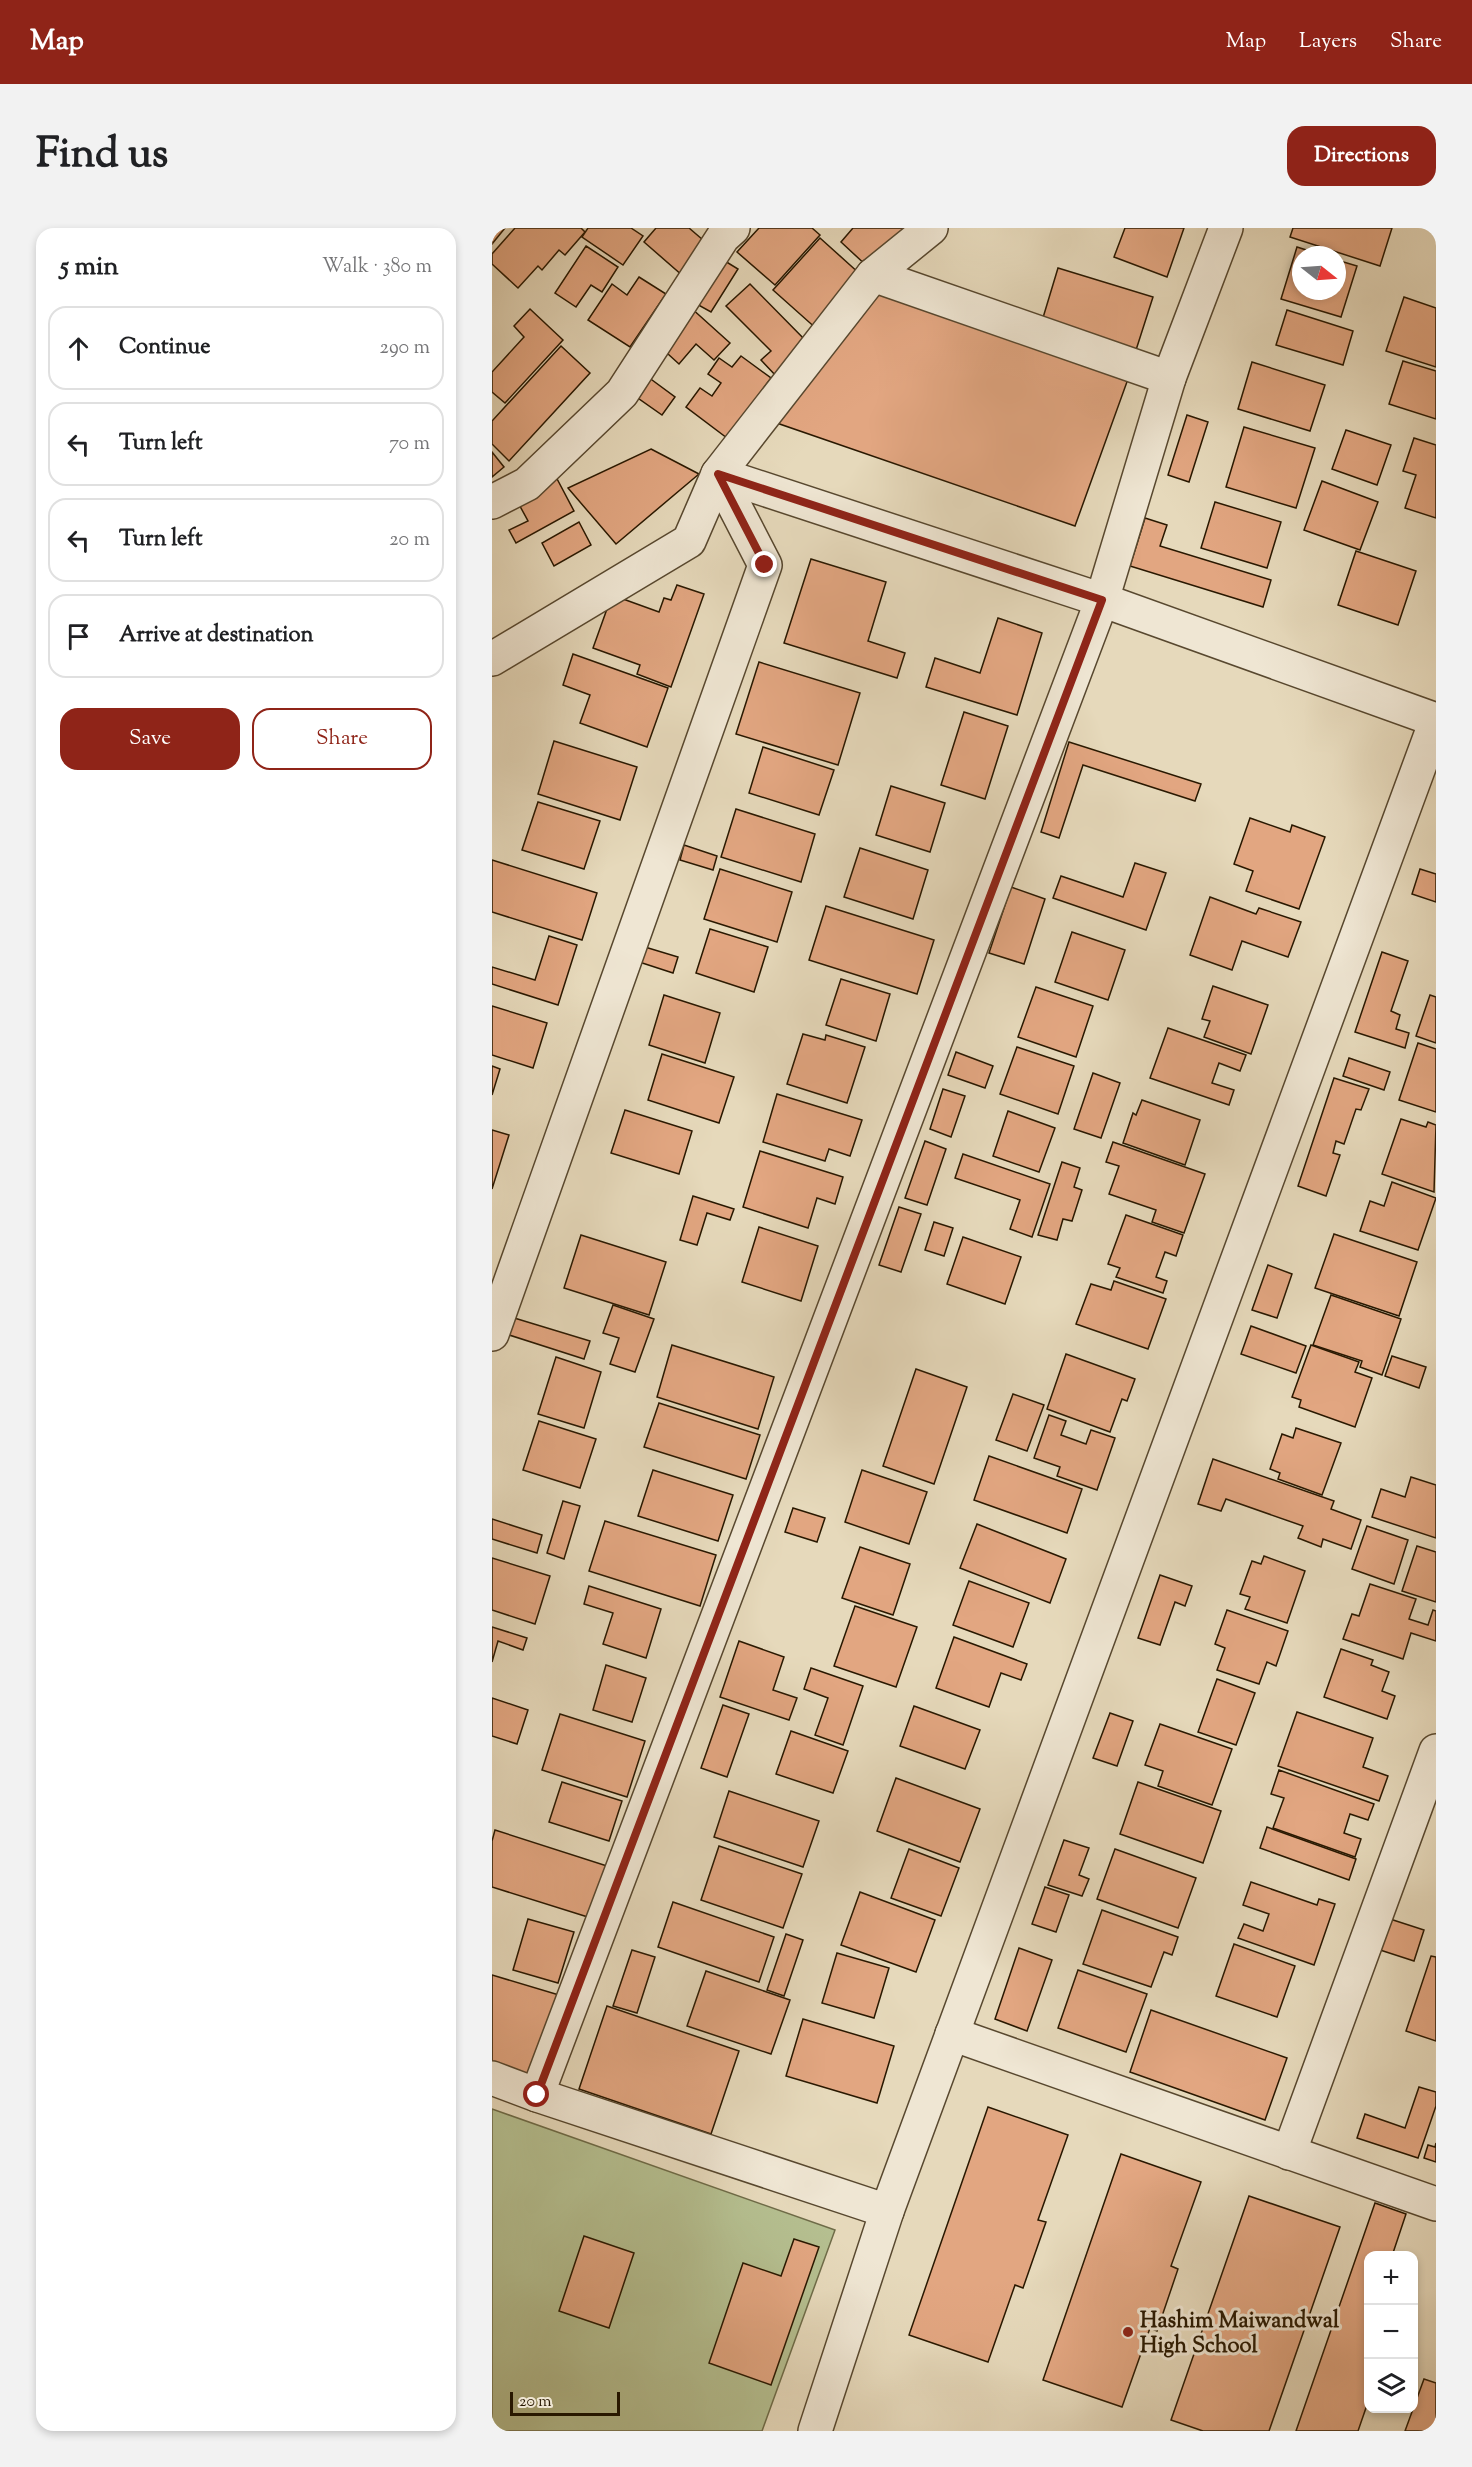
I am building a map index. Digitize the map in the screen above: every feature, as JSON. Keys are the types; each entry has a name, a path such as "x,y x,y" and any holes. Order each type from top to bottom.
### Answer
{"street":[{"path":"492,502 527,484 622,393 723,237 733,228"},
{"path":"492,659 689,541 718,474 873,275 931,228"},
{"path":"537,2095 1102,600 1169,378 1226,228"},
{"path":"873,275 1169,378"},
{"path":"718,474 1102,600 1436,720 887,2211 815,2431"},
{"path":"492,1334 765,565 718,474"},
{"path":"1289,2153 1436,1751"},
{"path":"952,2034 1436,2204"},
{"path":"492,2078 887,2211"}],"green space":[{"path":"492,2109 835,2230 762,2431 492,2431"}],"building":[{"path":"492,228 505,228 492,244"},
{"path":"515,228 581,228 585,232 565,255 559,250 542,270 538,266 518,288 492,264 492,254"},
{"path":"588,228 631,228 643,236 623,265 582,237"},
{"path":"656,228 689,228 710,246 683,276 644,242"},
{"path":"759,228 812,228 820,235 775,285 737,252"},
{"path":"853,228 905,228 869,268 841,242"},
{"path":"1125,228 1184,228 1167,277 1114,257"},
{"path":"1293,228 1392,228 1380,266 1346,255 1346,246 1318,246 1290,237"},
{"path":"820,238 860,274 819,331 773,290"},
{"path":"586,246 618,267 602,292 591,285 576,307 555,293"},
{"path":"720,258 738,269 711,312 693,302"},
{"path":"1292,263 1292,300 1346,300 1346,263 1357,266 1341,317 1281,299"},
{"path":"1058,268 1153,297 1136,350 1042,321"},
{"path":"639,277 666,294 630,347 588,320 612,284 627,295"},
{"path":"750,284 810,345 777,377 761,360 771,351 726,306"},
{"path":"868,284 1128,379 1075,526 771,421"},
{"path":"1404,297 1436,308 1436,367 1386,351"},
{"path":"690,307 730,343 714,360 696,344 679,364 657,344"},
{"path":"530,309 563,340 505,403 492,392 492,372 524,337 514,326"},
{"path":"1287,310 1353,331 1343,365 1276,345"},
{"path":"561,346 590,373 509,461 492,444 492,421"},
{"path":"741,356 771,378 727,438 686,407 700,388 712,396 721,383 708,374 719,358 732,367"},
{"path":"1403,361 1436,371 1436,419 1389,404"},
{"path":"1252,362 1325,385 1310,431 1238,409"},
{"path":"648,377 675,397 662,415 635,396"},
{"path":"1187,415 1208,422 1189,482 1168,475"},
{"path":"1244,427 1315,448 1296,508 1226,487"},
{"path":"1346,430 1391,445 1377,485 1332,469"},
{"path":"1414,438 1436,445 1436,518 1405,508 1416,475 1403,471"},
{"path":"651,449 699,474 616,544 568,488"},
{"path":"492,452 504,467 492,477"},
{"path":"555,475 574,511 516,543 509,530 528,521 515,497"},
{"path":"1322,481 1378,502 1360,550 1304,530"},
{"path":"1215,502 1281,522 1267,568 1201,548"},
{"path":"1145,518 1167,525 1160,546 1271,580 1263,607 1130,566"},
{"path":"579,522 591,545 554,566 542,543"},
{"path":"1356,551 1416,571 1398,625 1338,605"},
{"path":"811,559 886,582 868,641 905,653 897,678 784,643"},
{"path":"677,585 704,594 671,687 637,674 640,665 593,648 612,595 659,612 664,598 671,600"},
{"path":"998,618 1042,633 1017,715 926,687 935,658 980,673"},
{"path":"573,654 668,688 647,747 580,723 590,695 563,685"},
{"path":"759,662 860,693 838,765 736,734"},
{"path":"964,712 1008,726 985,799 941,785"},
{"path":"554,741 637,767 620,820 538,794"},
{"path":"1069,742 1201,784 1195,801 1083,765 1059,838 1041,832"},
{"path":"763,747 834,770 819,815 749,793"},
{"path":"891,786 945,803 930,852 876,835"},
{"path":"538,802 600,821 584,869 522,850"},
{"path":"736,809 815,834 801,882 721,857"},
{"path":"1250,818 1290,832 1292,825 1325,837 1299,909 1246,891 1253,871 1234,864"},
{"path":"684,845 717,856 713,870 680,860"},
{"path":"860,848 928,870 913,919 844,897"},
{"path":"492,860 597,893 582,940 492,912"},
{"path":"1135,863 1166,873 1146,930 1053,898 1061,876 1123,897"},
{"path":"720,869 792,892 777,942 704,919"},
{"path":"1420,869 1436,874 1436,902 1412,894"},
{"path":"1011,887 1045,899 1024,964 989,953"},
{"path":"1210,897 1256,914 1259,908 1301,922 1288,957 1242,941 1232,970 1190,955"},
{"path":"826,906 934,940 917,994 809,960"},
{"path":"710,929 768,947 754,992 696,973"},
{"path":"1072,932 1125,950 1108,1000 1055,982"},
{"path":"549,936 577,945 558,1005 492,984 492,967 535,980"},
{"path":"635,944 678,957 673,973 630,959"},
{"path":"1382,952 1408,961 1391,1011 1400,1015 1396,1029 1409,1033 1405,1048 1355,1032"},
{"path":"841,979 890,994 876,1041 826,1025"},
{"path":"1213,986 1268,1005 1251,1054 1204,1037 1210,1021 1202,1019"},
{"path":"1036,987 1093,1006 1076,1057 1018,1037"},
{"path":"664,995 720,1013 705,1063 649,1045"},
{"path":"1430,995 1436,997 1436,1043 1416,1036"},
{"path":"492,1006 547,1023 533,1068 492,1055"},
{"path":"1168,1028 1246,1055 1240,1071 1219,1063 1212,1083 1234,1090 1229,1105 1150,1078"},
{"path":"803,1034 825,1040 826,1035 865,1047 847,1103 787,1084"},
{"path":"1418,1043 1436,1049 1436,1112 1399,1100"},
{"path":"1017,1047 1074,1066 1058,1114 1000,1094"},
{"path":"956,1052 993,1066 985,1088 948,1075"},
{"path":"662,1054 734,1077 719,1123 648,1100"},
{"path":"1349,1058 1390,1072 1384,1090 1343,1076"},
{"path":"492,1066 500,1069 492,1095"},
{"path":"1093,1073 1120,1083 1101,1138 1074,1129"},
{"path":"1334,1078 1369,1089 1361,1110 1356,1109 1344,1144 1336,1141 1333,1153 1340,1155 1326,1196 1298,1186"},
{"path":"943,1089 965,1096 951,1137 930,1129"},
{"path":"777,1094 862,1120 850,1156 829,1149 825,1161 763,1142"},
{"path":"1142,1100 1200,1120 1185,1165 1123,1143 1133,1113 1136,1115"},
{"path":"625,1110 692,1131 679,1174 611,1153"},
{"path":"1008,1111 1055,1128 1039,1172 993,1156"},
{"path":"1401,1119 1426,1127 1428,1122 1436,1125 1434,1192 1382,1174"},
{"path":"492,1130 509,1135 492,1189"},
{"path":"925,1141 946,1149 927,1205 905,1198"},
{"path":"1113,1142 1205,1174 1184,1233 1152,1222 1156,1210 1109,1194 1119,1166 1106,1162"},
{"path":"760,1151 843,1177 835,1204 817,1198 808,1228 743,1207"},
{"path":"963,1154 1050,1184 1032,1237 1010,1229 1020,1200 955,1178"},
{"path":"1062,1162 1080,1168 1074,1187 1082,1190 1072,1221 1063,1219 1057,1240 1038,1235"},
{"path":"1392,1182 1436,1198 1418,1250 1360,1231 1370,1201 1384,1206"},
{"path":"693,1196 734,1209 730,1220 707,1213 697,1245 680,1240"},
{"path":"899,1207 921,1214 901,1272 879,1265"},
{"path":"1126,1215 1183,1235 1176,1256 1165,1252 1156,1277 1167,1281 1163,1293 1116,1277 1120,1268 1108,1264"},
{"path":"934,1222 953,1228 944,1256 925,1250"},
{"path":"759,1227 818,1246 801,1301 742,1282"},
{"path":"1334,1234 1417,1262 1399,1316 1315,1288"},
{"path":"581,1235 666,1262 649,1315 564,1288"},
{"path":"963,1237 1021,1257 1005,1304 947,1284"},
{"path":"1268,1265 1292,1274 1277,1318 1252,1310"},
{"path":"1114,1281 1166,1299 1148,1349 1076,1324 1091,1284 1111,1290"},
{"path":"1331,1295 1401,1319 1382,1375 1360,1367 1362,1361 1313,1345"},
{"path":"613,1305 654,1319 635,1372 610,1364 619,1338 603,1333"},
{"path":"511,1317 590,1341 584,1359 506,1334"},
{"path":"1251,1326 1306,1346 1296,1373 1241,1354"},
{"path":"672,1345 774,1377 758,1429 657,1397"},
{"path":"1311,1345 1359,1362 1355,1372 1372,1378 1355,1427 1299,1407 1301,1400 1292,1397"},
{"path":"1066,1354 1135,1379 1127,1401 1122,1399 1110,1432 1047,1409"},
{"path":"1392,1356 1426,1367 1419,1388 1385,1376"},
{"path":"556,1357 601,1372 584,1428 538,1414"},
{"path":"916,1369 967,1387 934,1484 883,1466"},
{"path":"1013,1394 1044,1405 1027,1451 996,1440"},
{"path":"659,1403 760,1435 746,1479 644,1447"},
{"path":"1049,1415 1066,1421 1061,1435 1086,1444 1091,1430 1115,1438 1097,1490 1057,1476 1060,1467 1034,1458"},
{"path":"539,1421 596,1439 580,1488 523,1470"},
{"path":"1296,1428 1341,1443 1322,1495 1278,1479 1280,1473 1270,1469 1282,1434 1293,1438"},
{"path":"989,1456 1082,1489 1067,1533 974,1500"},
{"path":"1213,1459 1334,1501 1331,1509 1361,1520 1351,1549 1323,1539 1321,1547 1298,1538 1303,1526 1226,1499 1221,1511 1198,1504"},
{"path":"653,1470 733,1495 718,1541 638,1516"},
{"path":"862,1470 927,1492 909,1544 845,1522"},
{"path":"1411,1477 1436,1485 1436,1538 1372,1517 1381,1489 1405,1497"},
{"path":"563,1501 580,1506 564,1559 547,1553"},
{"path":"793,1508 825,1518 817,1542 785,1532"},
{"path":"492,1519 542,1535 537,1553 492,1539"},
{"path":"605,1521 716,1555 700,1606 589,1571"},
{"path":"977,1524 1066,1559 1050,1603 960,1568"},
{"path":"1367,1526 1408,1540 1394,1584 1352,1569"},
{"path":"1417,1546 1436,1552 1436,1602 1402,1591"},
{"path":"860,1547 910,1564 893,1615 842,1598"},
{"path":"1264,1556 1305,1571 1287,1623 1245,1609 1250,1597 1240,1594 1252,1561 1261,1564"},
{"path":"492,1558 550,1576 535,1624 492,1610"},
{"path":"1160,1575 1192,1586 1185,1606 1175,1602 1160,1645 1138,1638"},
{"path":"969,1581 1029,1603 1013,1647 953,1625"},
{"path":"1370,1584 1416,1599 1409,1619 1428,1625 1433,1610 1436,1611 1436,1641 1411,1633 1403,1659 1343,1639 1352,1614 1359,1616"},
{"path":"589,1586 661,1609 646,1658 603,1644 613,1613 584,1604"},
{"path":"855,1606 917,1627 896,1687 834,1666"},
{"path":"1227,1610 1288,1631 1276,1666 1267,1662 1259,1684 1217,1670 1225,1648 1215,1644"},
{"path":"492,1627 527,1638 523,1650 498,1641 492,1662"},
{"path":"954,1637 1027,1664 1021,1680 1001,1673 989,1707 936,1688"},
{"path":"739,1641 784,1657 773,1690 797,1698 789,1720 720,1697"},
{"path":"1341,1649 1373,1660 1371,1665 1389,1672 1382,1691 1395,1696 1387,1719 1324,1697"},
{"path":"606,1665 646,1678 632,1722 593,1710"},
{"path":"811,1668 863,1686 843,1745 815,1735 828,1698 804,1689"},
{"path":"1217,1679 1255,1693 1236,1745 1198,1732"},
{"path":"492,1698 528,1710 517,1744 492,1736"},
{"path":"723,1705 749,1714 727,1777 701,1768"},
{"path":"914,1706 980,1730 965,1769 900,1746"},
{"path":"1297,1712 1373,1738 1363,1767 1388,1776 1379,1801 1278,1766"},
{"path":"1110,1713 1133,1721 1117,1766 1093,1758"},
{"path":"560,1714 645,1741 627,1797 542,1770"},
{"path":"1160,1724 1232,1749 1212,1805 1158,1786 1163,1771 1145,1765"},
{"path":"791,1731 848,1751 833,1793 776,1774"},
{"path":"1279,1770 1374,1804 1368,1820 1350,1814 1344,1833 1361,1839 1355,1857 1273,1828 1284,1798 1271,1794"},
{"path":"896,1778 980,1809 960,1862 877,1831"},
{"path":"562,1782 622,1801 609,1841 549,1822"},
{"path":"1138,1782 1221,1811 1203,1863 1120,1834"},
{"path":"729,1791 819,1821 803,1867 714,1837"},
{"path":"1267,1827 1356,1859 1349,1880 1260,1848"},
{"path":"495,1830 607,1866 591,1918 492,1887 492,1841"},
{"path":"1064,1840 1089,1848 1079,1875 1089,1879 1082,1896 1048,1885"},
{"path":"719,1846 802,1874 783,1928 701,1900"},
{"path":"909,1849 959,1868 941,1916 891,1898"},
{"path":"1115,1849 1196,1878 1178,1928 1097,1899"},
{"path":"1251,1882 1317,1905 1319,1899 1335,1904 1314,1965 1238,1938 1244,1924 1263,1931 1269,1914 1243,1905"},
{"path":"1045,1887 1069,1895 1056,1932 1032,1924"},
{"path":"860,1892 935,1920 916,1972 841,1945"},
{"path":"673,1902 774,1937 759,1982 658,1947"},
{"path":"1102,1910 1178,1937 1172,1955 1164,1952 1151,1987 1083,1964"},
{"path":"1387,1918 1424,1930 1414,1961 1377,1949"},
{"path":"528,1919 574,1932 558,1983 513,1970"},
{"path":"786,1934 803,1940 784,1996 767,1990"},
{"path":"1234,1944 1295,1966 1277,2017 1216,1996"},
{"path":"1019,1948 1052,1960 1027,2031 995,2019"},
{"path":"632,1950 655,1957 637,2013 613,2006"},
{"path":"837,1953 889,1968 874,2018 822,2003"},
{"path":"1431,1956 1436,1957 1436,2041 1406,2031"},
{"path":"1078,1970 1147,1994 1126,2052 1058,2028"},
{"path":"706,1971 790,2000 771,2054 687,2026"},
{"path":"492,1975 559,1995 533,2077 492,2064"},
{"path":"607,2006 739,2051 711,2134 579,2089"},
{"path":"1151,2010 1287,2058 1265,2120 1130,2072"},
{"path":"803,2019 894,2046 877,2103 786,2076"},
{"path":"1419,2087 1436,2092 1436,2106 1418,2158 1357,2138 1365,2114 1405,2128"},
{"path":"988,2107 1068,2135 1038,2220 1046,2222 1023,2288 1015,2285 988,2362 909,2335"},
{"path":"1436,2143 1436,2162 1424,2158 1428,2145 1435,2147"},
{"path":"1121,2154 1201,2182 1171,2266 1178,2269 1157,2331 1150,2328 1122,2407 1043,2380"},
{"path":"1249,2196 1340,2227 1269,2431 1203,2431 1171,2420"},
{"path":"1375,2203 1406,2214 1394,2251 1364,2251 1364,2413 1358,2431 1296,2431"},
{"path":"584,2236 634,2253 609,2328 559,2311"},
{"path":"794,2239 819,2247 771,2385 709,2363 743,2263 781,2276"},
{"path":"1424,2379 1436,2383 1436,2431 1405,2431 1412,2413 1418,2413 1418,2395"}],"place":[{"name":"Hashim Maiwandwal High School","path":"1128,2332"}],"route":[{"path":"537,2095 1102,600 718,474 765,565"}]}
